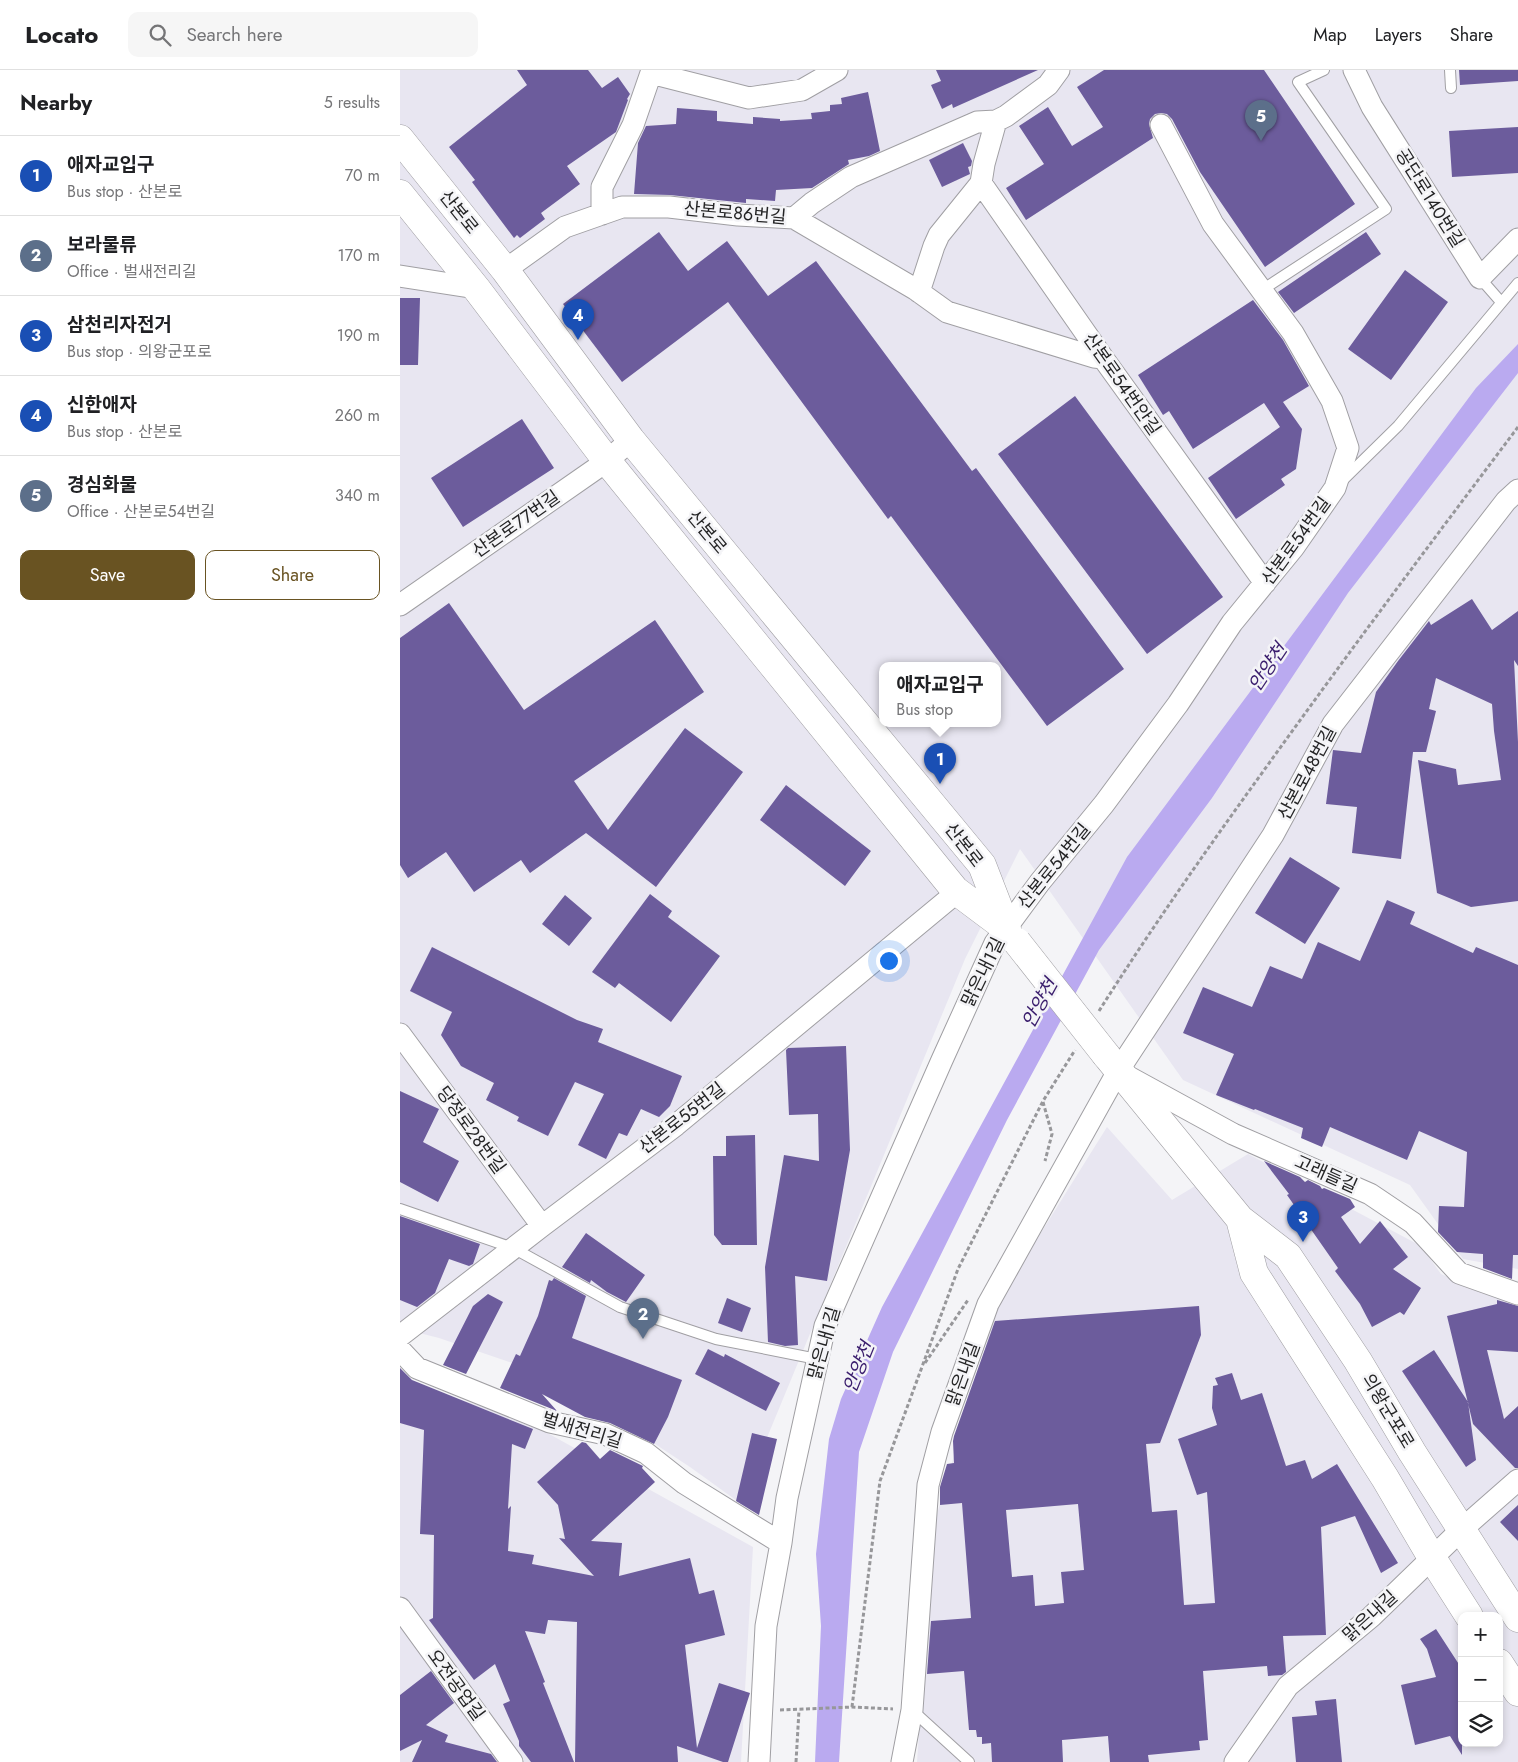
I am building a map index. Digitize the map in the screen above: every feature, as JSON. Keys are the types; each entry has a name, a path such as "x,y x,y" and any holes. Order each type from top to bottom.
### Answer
{"street":[{"path":"602,214 602,187 633,125 650,72 749,98 802,90 837,70"},
{"name":"산본로86번길","path":"505,270 565,227 622,207 669,207 738,215 794,218 812,203 851,177 977,122 996,121 1048,86 1059,70"},
{"name":"공단로140번길","path":"1354,70 1372,107 1480,278"},
{"path":"919,292 939,235 981,183 984,164 996,121"},
{"name":"산본로54번길","path":"1011,935 1040,882 1104,804 1178,704 1232,624 1294,547 1335,488 1348,448 1332,400 1293,333 1213,224 1161,125"},
{"name":"산본로","path":"400,139 505,270 630,440 982,865 1011,935"},
{"name":"산본로54번안길","path":"981,183 1103,358 1265,583"},
{"name":"산본로","path":"400,194 476,288 607,461 955,890 1011,935"},
{"path":"794,218 919,292 947,312 1094,357 1103,358"},
{"path":"1480,278 1518,239"},
{"path":"400,276 476,288"},
{"name":"산본로77번길","path":"400,605 607,461 630,440"},
{"name":"산본로48번길","path":"1112,1063 1274,835 1333,724 1506,501 1518,490"},
{"name":"산본로55번길","path":"400,1336 676,1125 950,898 955,890"},
{"name":"의왕군포로","path":"1011,935 1112,1063 1240,1219 1288,1256 1358,1361 1461,1530 1518,1618"},
{"name":"맑은내1길","path":"759,1762 766,1626 787,1498 825,1326 995,943 1011,935"},
{"name":"당정로28번길","path":"400,1034 542,1226"},
{"name":"고래들길","path":"1112,1063 1233,1134 1370,1194 1413,1223 1459,1273 1518,1294"},
{"name":"맑은내길","path":"902,1762 912,1710 928,1485 942,1432 988,1304 1112,1063"},
{"name":"의왕군포로","path":"1240,1219 1254,1273 1385,1478 1466,1612"},
{"name":"벌새전리길","path":"400,1350 417,1368 550,1422 605,1434 646,1453 684,1483 781,1543"},
{"name":"맑은내길","path":"1235,1762 1288,1686 1371,1617 1461,1530 1518,1480"},
{"name":"오전공업길","path":"400,1608 512,1762"},
{"path":"1503,1669 1518,1692"}],"lane":[{"path":"1262,290 1386,209 1298,82 1324,70"},
{"path":"1450,70 1451,88"},
{"path":"1480,278 1501,302"},
{"path":"1335,488 1398,426 1518,283"},
{"path":"400,1209 513,1248 620,1307 716,1339 818,1359"},
{"path":"912,1710 969,1762"}],"path":[{"path":"796,1762 798,1710 850,1707 912,1710"}],"shaded area":[{"path":"400,70 1518,70 1518,1269 1463,1259 1410,1185 1183,1080 1020,849 965,959 740,1503 690,1467 553,1377 439,1338 400,1328"},
{"path":"1518,344 1518,373 1348,593 1212,798 1099,950 1007,1120 893,1352 859,1452 839,1762 815,1762 821,1626 816,1554 829,1439 841,1399 882,1307 1127,857 1476,388"},
{"path":"1107,1127 1172,1200 1248,1154 1421,1246 1441,1274 1484,1292 1518,1296 1518,1762 917,1762 933,1528 999,1300"},
{"path":"400,1380 524,1420 753,1547 741,1762 400,1762"}],"building":[{"path":"517,70 588,70 602,88 618,77 630,94 616,132 567,166 580,184 541,213 545,219 520,238 517,235 514,238 472,182 475,180 449,147 527,85"},
{"path":"936,70 1038,70 953,108 952,104 942,109 931,85 941,81"},
{"path":"1104,70 1264,70 1355,204 1265,267 1200,172 1172,119 1167,114 1161,113 1155,114 1150,119 1149,124 1153,138 1026,220 1006,188 1044,164 1019,126 1048,107 1072,146 1103,127 1077,87"},
{"path":"1459,70 1518,70 1518,81 1460,85"},
{"path":"868,92 880,151 869,156 848,160 849,164 812,188 776,190 775,201 746,199 746,203 670,195 634,194 638,143 646,126 676,124 677,108 717,111 717,121 753,124 753,117 780,119 780,121 812,119 811,113 830,111 830,105 842,104 841,98"},
{"path":"1518,127 1518,173 1452,177 1449,131"},
{"path":"963,143 972,161 971,166 968,167 970,174 942,187 929,160"},
{"path":"659,232 688,271 727,241 768,296 816,261 972,471 976,468 1124,669 1047,726 891,516 888,519 728,302 622,382 563,304"},
{"path":"1366,232 1381,254 1294,313 1278,292"},
{"path":"1405,270 1448,302 1391,380 1348,349"},
{"path":"400,298 420,298 418,365 400,365"},
{"path":"1253,300 1283,340 1309,386 1283,402 1302,429 1296,469 1281,479 1285,485 1236,519 1208,478 1280,427 1264,403 1193,449 1169,411 1163,415 1138,375"},
{"path":"1075,396 1223,597 1147,654 998,454"},
{"path":"522,419 554,468 463,527 431,478"},
{"path":"1472,599 1492,630 1518,611 1518,666 1514,660 1518,742 1518,901 1471,907 1437,893 1418,760 1456,769 1458,785 1501,780 1492,704 1436,678 1429,709 1436,711 1426,752 1413,752 1401,859 1352,853 1357,807 1326,804 1333,750 1361,753 1376,692 1398,661 1429,621 1431,625"},
{"path":"449,603 524,710 655,620 704,692 574,781 608,830 685,728 743,772 656,887 586,833 530,873 521,860 474,892 446,852 408,878 400,865 400,638"},
{"path":"786,785 871,851 845,886 760,820"},
{"path":"1290,857 1340,888 1305,944 1255,913"},
{"path":"650,894 672,911 668,917 720,956 671,1022 619,983 615,988 592,972"},
{"path":"565,895 592,918 569,946 542,924"},
{"path":"1387,900 1415,912 1410,924 1473,953 1476,947 1518,965 1518,1255 1513,1255 1512,1279 1483,1268 1483,1254 1457,1252 1438,1232 1439,1206 1464,1207 1467,1152 1419,1131 1407,1160 1330,1127 1322,1147 1301,1138 1303,1128 1216,1095 1234,1054 1183,1033 1203,987 1252,1007 1270,966 1302,979 1318,942 1360,961"},
{"path":"432,947 577,1020 603,1029 598,1042 682,1076 670,1106 659,1117 641,1109 627,1136 619,1133 606,1159 578,1145 604,1094 575,1082 548,1136 517,1121 519,1117 486,1100 494,1083 461,1066 441,1035 452,1012 410,991"},
{"path":"846,1046 850,1150 827,1281 795,1276 798,1345 785,1346 768,1342 765,1267 784,1155 819,1161 818,1114 789,1115 786,1050 788,1048"},
{"path":"400,1091 439,1109 423,1142 459,1161 438,1202 400,1182"},
{"path":"755,1135 757,1245 722,1245 714,1235 713,1156 726,1156 726,1136"},
{"path":"1264,1161 1300,1177 1305,1182 1308,1180 1322,1189 1324,1188 1350,1199 1355,1207 1341,1217 1360,1244 1380,1221 1408,1257 1393,1269 1421,1288 1404,1315 1400,1312 1372,1327 1360,1304 1335,1271 1338,1268 1287,1195 1289,1194"},
{"path":"400,1216 480,1244 473,1264 469,1266 449,1259 435,1293 417,1307 400,1300"},
{"path":"586,1233 645,1275 626,1302 607,1292 591,1280 590,1283 562,1267"},
{"path":"554,1278 586,1296 572,1338 682,1380 668,1417 654,1444 610,1423 585,1417 542,1394 557,1411 500,1388 516,1354 520,1356 538,1316 549,1280 552,1281"},
{"path":"488,1294 503,1302 466,1374 443,1365 473,1306"},
{"path":"727,1298 751,1308 742,1332 718,1323"},
{"path":"1497,1300 1518,1306 1518,1352 1487,1350 1504,1419 1518,1406 1518,1468 1515,1468 1473,1424 1447,1316 1497,1304"},
{"path":"1199,1306 1201,1335 1160,1443 1146,1444 1152,1512 1177,1510 1184,1605 1215,1603 1207,1492 1197,1495 1178,1439 1217,1425 1212,1408 1213,1386 1218,1385 1215,1378 1232,1373 1241,1400 1262,1393 1286,1466 1305,1460 1312,1479 1337,1464 1398,1563 1381,1573 1355,1516 1321,1527 1326,1635 1283,1636 1286,1672 1282,1675 1268,1676 1267,1666 1203,1671 1208,1740 1199,1741 1200,1750 1148,1755 1149,1762 1110,1762 1108,1736 1062,1740 1063,1762 992,1762 991,1743 982,1744 982,1737 977,1737 976,1730 969,1730 964,1671 927,1674 931,1621 971,1618 962,1503 940,1505 940,1487 947,1464 954,1463 954,1436 995,1321","holes":["1078,1504 1084,1570 1061,1572 1064,1603 1035,1606 1033,1575 1012,1577 1006,1510"]},
{"path":"708,1349 724,1357 725,1354 780,1383 766,1411 695,1374"},
{"path":"1434,1350 1468,1402 1476,1460 1466,1467 1402,1371"},
{"path":"400,1368 412,1380 533,1429 525,1449 512,1444 508,1509 511,1506 508,1551 534,1555 532,1564 594,1576 559,1538 565,1539 558,1505 537,1482 582,1442 586,1443 600,1459 610,1450 643,1466 642,1468 655,1482 591,1541 622,1543 619,1576 690,1558 699,1594 714,1590 725,1635 685,1645 697,1748 719,1683 750,1693 728,1762 677,1746 678,1762 575,1762 577,1622 548,1620 545,1634 525,1631 574,1762 531,1762 519,1746 519,1741 503,1704 510,1701 495,1664 474,1680 429,1620 433,1618 434,1535 420,1534 424,1430 400,1423"},
{"path":"752,1433 777,1439 759,1515 736,1501"},
{"path":"1518,1505 1518,1541 1500,1522"},
{"path":"1436,1629 1458,1663 1458,1747 1462,1747 1462,1755 1450,1736 1415,1745 1401,1685 1436,1677 1427,1649 1420,1639"},
{"path":"431,1671 454,1703 426,1725 448,1735 445,1742 491,1754 497,1762 412,1762 422,1740 400,1751 400,1695"},
{"path":"1336,1699 1342,1762 1296,1762 1292,1717 1317,1715 1315,1701"}],"place":[{"name":"경심화물","path":"1261,141"},
{"name":"신한애자","path":"578,340"},
{"name":"애자교입구","path":"940,784"},
{"name":"삼천리자전거","path":"1303,1242"},
{"name":"보라물류","path":"643,1339"}],"water label":[{"name":"안양천","path":"1267,667"},
{"name":"안양천","path":"1039,1003"},
{"name":"안양천","path":"858,1367"}]}
